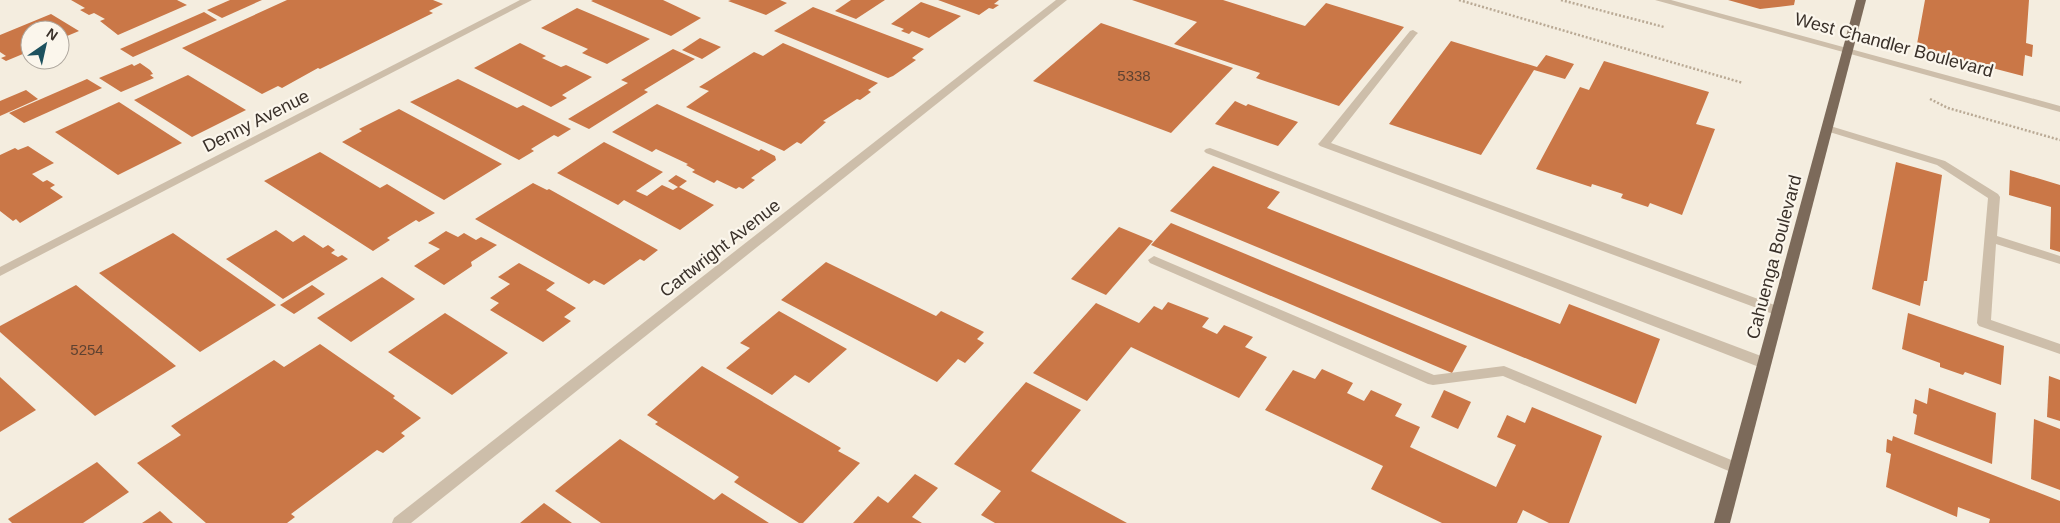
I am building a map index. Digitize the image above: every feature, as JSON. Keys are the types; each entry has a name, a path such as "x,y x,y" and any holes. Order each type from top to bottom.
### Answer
{"main road":[{"name":"Cahuenga Boulevard","path":"1722,523 1861,0"}],"street":[{"name":"Denny Avenue","path":"0,272 527,0"},
{"name":"Cartwright Avenue","path":"400,523 1062,0"},
{"name":"West Chandler Boulevard","path":"1660,0 2060,109"},
{"path":"1413,33 1324,144 1778,311"},
{"path":"1827,128 1941,163 1994,197 1984,323 2060,349"},
{"path":"1210,151 1764,363"},
{"path":"1990,238 2060,260"},
{"path":"1154,260 1432,380 1504,371 1736,468"}],"path":[{"path":"1459,0 1743,83"},
{"path":"1924,96 1948,108 2060,140"}],"building":[{"path":"71,0 177,0 187,5 118,35 100,21 105,19 94,13 89,15 80,10 85,8"},
{"path":"230,0 262,0 222,18 207,10"},
{"path":"287,0 433,0 443,4 429,11 433,13 320,69 318,68 282,88 278,86 262,94 182,48"},
{"path":"663,0 701,18 671,36 591,1"},
{"path":"780,0 787,3 766,15 728,1"},
{"path":"851,0 885,0 856,19 835,11"},
{"path":"938,0 999,0 994,4 999,5 993,9 989,8 979,15"},
{"path":"1132,0 1223,0 1305,26 1326,3 1404,27 1339,106 1256,78 1260,73 1174,44 1197,22"},
{"path":"1728,0 1795,0 1794,5 1760,9"},
{"path":"1925,0 2029,0 2026,43 2033,45 2032,57 2025,55 2023,76 1927,51 1917,44"},
{"path":"921,2 961,16 929,38 912,31 909,34 901,31 904,29 891,24"},
{"path":"813,7 924,49 912,58 916,60 888,78 774,31"},
{"path":"577,8 650,39 607,64 582,53 588,49 541,28"},
{"path":"204,12 217,20 133,57 120,49"},
{"path":"51,14 61,20 36,20"},
{"path":"1101,23 1233,68 1171,133 1033,81"},
{"path":"70,26 79,31 70,35"},
{"path":"20,27 20,55 6,61 1,58 6,56 0,52 0,35"},
{"path":"700,38 721,47 702,59 682,50"},
{"path":"1451,41 1537,67 1546,55 1574,64 1565,79 1534,70 1481,155 1389,124"},
{"path":"520,43 546,56 542,58 561,67 566,65 592,77 562,95 567,98 551,107 474,68"},
{"path":"783,43 878,83 868,90 871,92 860,100 857,99 823,121 826,122 801,144 797,142 784,151 686,107 709,91 699,87 754,52 763,56"},
{"path":"673,49 695,59 644,90 648,92 589,129 568,119 628,83 621,80"},
{"path":"1604,61 1709,92 1696,124 1715,129 1682,215 1650,203 1648,207 1621,198 1623,194 1592,184 1591,187 1536,169 1580,87 1589,90"},
{"path":"140,63 150,70 153,74 150,75 154,78 121,92 99,78 132,64 134,66"},
{"path":"188,75 246,110 192,137 134,100"},
{"path":"87,79 102,88 24,123 9,113"},
{"path":"458,79 517,108 523,105 571,129 558,137 554,135 531,149 534,151 519,160 410,102"},
{"path":"26,90 38,99 0,116 0,101"},
{"path":"1235,101 1298,122 1278,146 1215,124"},
{"path":"119,102 182,143 118,175 55,132"},
{"path":"657,104 759,151 761,149 775,156 776,160 751,178 755,180 743,189 739,187 736,189 717,180 714,183 692,172 695,170 686,165 688,164 656,149 652,152 612,132"},
{"path":"399,109 502,164 444,200 342,142 362,131 359,129"},
{"path":"604,142 663,172 636,191 647,196 662,185 673,190 678,187 668,181 676,175 687,181 679,187 714,205 680,230 624,200 618,205 557,173"},
{"path":"28,146 54,163 32,174 43,182 47,180 55,185 50,188 63,197 20,223 16,219 13,221 0,211 0,155 15,148 18,150"},
{"path":"320,152 380,188 387,184 435,213 419,222 416,220 387,238 390,240 373,251 264,181"},
{"path":"1896,162 1942,175 1927,281 1924,281 1920,306 1872,289"},
{"path":"1213,166 1280,192 1267,208 1560,324 1569,304 1660,339 1636,404 1170,211"},
{"path":"2010,170 2060,185 2060,252 2050,249 2051,207 2009,195"},
{"path":"533,183 547,190 549,189 658,250 644,261 640,259 604,285 594,280 589,284 475,219"},
{"path":"1171,223 1467,346 1452,373 1151,245"},
{"path":"1119,227 1153,241 1106,295 1071,279"},
{"path":"276,230 293,242 304,235 323,248 328,245 335,250 331,253 338,257 342,255 348,259 283,299 226,259"},
{"path":"446,231 458,237 464,233 476,240 481,237 497,245 471,262 472,266 444,285 414,266 440,249 428,243"},
{"path":"173,233 276,305 200,352 99,273"},
{"path":"826,262 936,316 941,311 984,332 977,339 984,343 965,363 958,359 937,382 781,300"},
{"path":"519,263 555,283 546,290 576,308 564,317 571,321 543,342 490,310 499,303 490,298 510,284 498,277"},
{"path":"382,277 415,299 351,342 317,318"},
{"path":"76,285 176,366 95,416 0,332 0,326"},
{"path":"312,285 325,294 294,314 280,305"},
{"path":"1168,302 1209,318 1202,327 1217,334 1224,325 1253,337 1245,347 1267,357 1239,398 1131,347 1087,401 1033,373 1096,303 1139,323 1154,306 1162,310"},
{"path":"779,311 847,349 809,383 795,375 772,395 726,368 750,348 740,343"},
{"path":"445,313 508,353 452,395 388,352"},
{"path":"1908,313 2004,346 2001,385 1965,372 1963,375 1940,367 1940,363 1902,349"},
{"path":"320,344 395,396 393,398 421,418 401,433 405,436 383,453 377,450 291,514 295,517 287,523 206,523 137,463 181,435 171,426 274,360 284,367"},
{"path":"702,366 841,448 838,451 860,463 803,523 799,523 734,482 739,477 655,424 658,422 647,415"},
{"path":"1322,369 1353,383 1347,393 1364,401 1371,390 1402,404 1395,416 1420,427 1410,447 1496,487 1516,445 1497,437 1507,415 1525,423 1532,407 1602,436 1569,523 1549,523 1523,510 1517,523 1442,523 1371,489 1383,466 1265,410 1293,370 1315,379"},
{"path":"2049,376 2060,380 2060,421 2047,417"},
{"path":"0,377 36,410 0,432"},
{"path":"1026,382 1081,410 1031,471 1127,523 995,523 981,515 1001,491 954,464"},
{"path":"1929,388 1996,413 1992,464 1914,434 1917,415 1913,413 1915,399 1927,404"},
{"path":"1444,390 1471,402 1458,429 1431,417"},
{"path":"2034,419 2060,429 2060,490 2031,479"},
{"path":"1893,436 2060,501 2060,523 1989,523 1990,519 1958,507 1957,517 1886,487 1891,454 1886,452 1887,439 1892,441"},
{"path":"620,439 714,500 722,493 769,523 601,523 555,491"},
{"path":"97,462 129,492 83,523 12,523 8,519"},
{"path":"915,474 938,488 912,517 922,523 853,523 878,496 888,503"},
{"path":"544,503 572,523 520,523"},
{"path":"160,511 173,523 142,523"}]}
